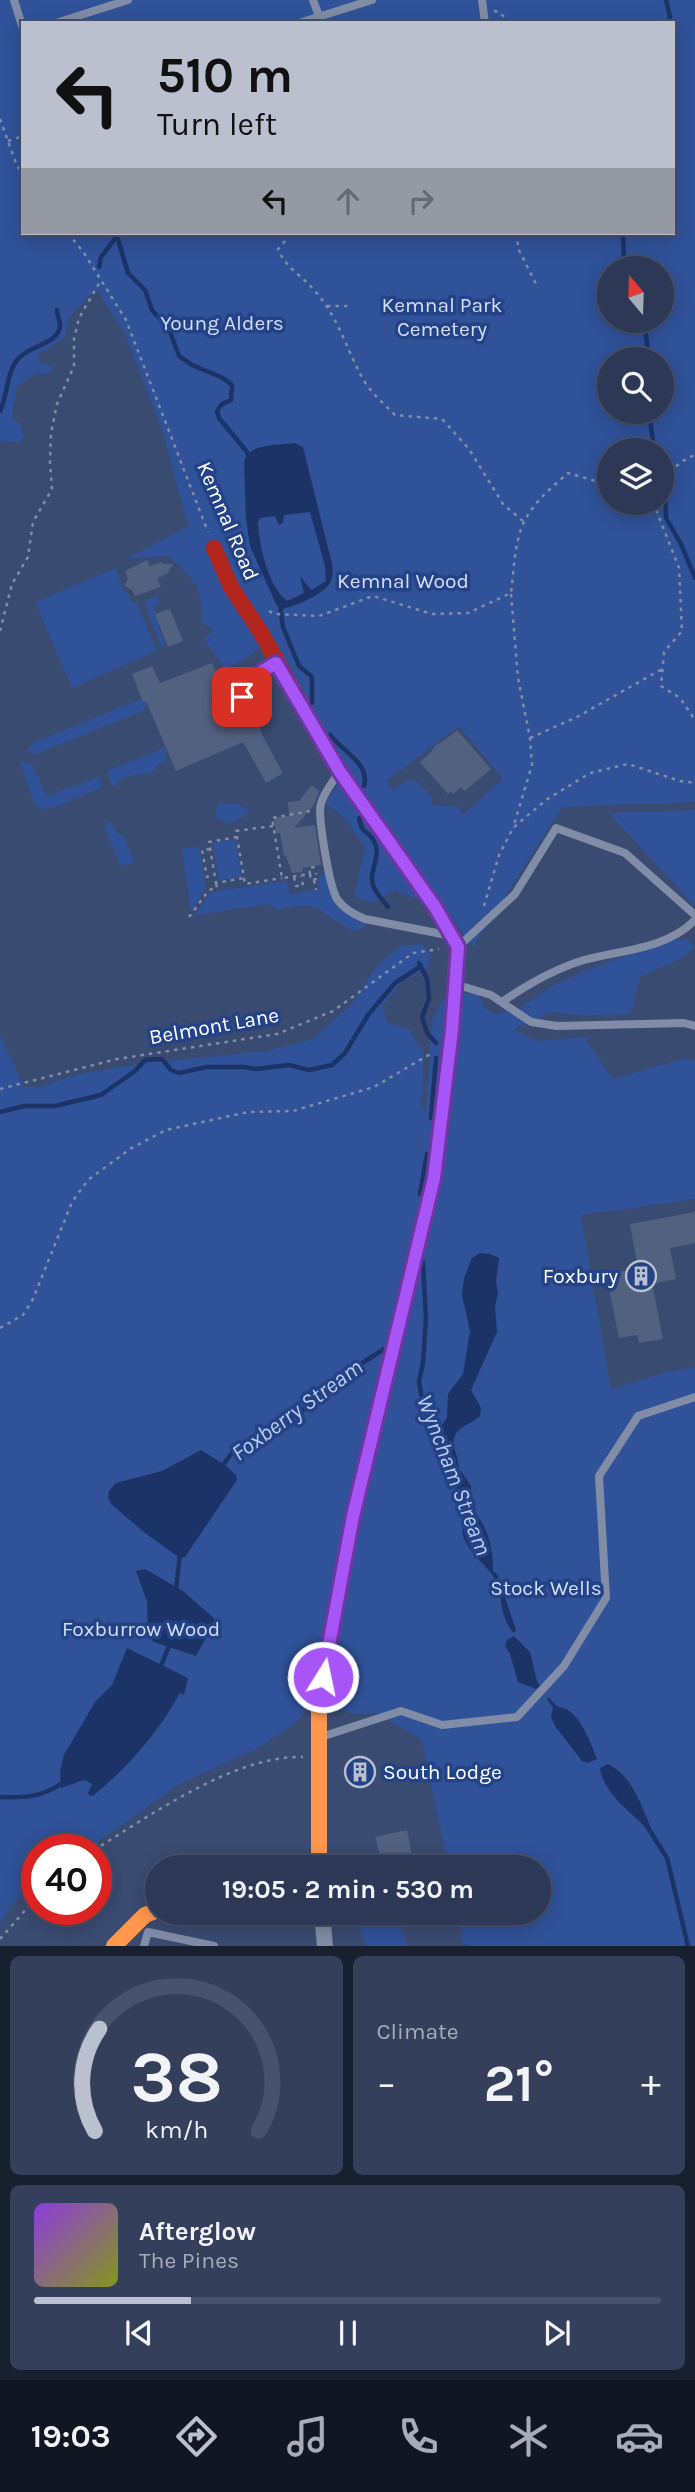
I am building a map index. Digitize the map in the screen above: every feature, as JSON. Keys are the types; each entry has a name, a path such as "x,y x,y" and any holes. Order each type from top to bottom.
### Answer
{"street":[{"name":"Kemnal Road","path":"214,548 230,587 260,631 340,772 435,907 455,941"},
{"path":"318,1855 318,1703 353,1516 434,1178 450,1043 455,984 455,941"},
{"path":"114,1946 145,1915"},
{"path":"323,1925 325,1946"}],"lane":[{"path":"14,0 21,23"},
{"path":"62,21 128,0"},
{"path":"313,0 319,16"},
{"path":"305,21 372,0"},
{"path":"245,719 242,697 246,681 276,663"},
{"path":"340,772 329,786 320,809 330,871 338,900 355,915 455,941 515,894 556,828 625,853 695,918 688,927 656,943 584,960 559,969 539,978 502,1002"},
{"path":"455,984 491,995 531,1022 557,1026 684,1023 695,1026"},
{"path":"318,1738 401,1711 442,1725 517,1717 564,1667 606,1598 599,1476 638,1416 695,1397"},
{"path":"144,1946 148,1932 214,1946"}],"path":[{"path":"483,4 499,12 508,21"},
{"path":"0,119 21,171"},
{"path":"0,139 21,136"},
{"name":"Kemnal Road","path":"69,235 126,320 214,548"},
{"path":"283,235 285,241 278,249 281,257 313,288 327,306 374,394 395,415 442,419 469,449 503,504 524,522"},
{"path":"517,235 518,248 538,288"},
{"path":"0,631 12,584 27,557 33,522 52,489 51,433 57,404 74,366 74,340 79,318 101,280"},
{"path":"327,306 349,306"},
{"path":"674,468 695,455"},
{"path":"513,828 532,765 530,738 518,678 511,593 516,554 524,522 545,494 568,473 597,481"},
{"path":"658,515 678,568 682,631 664,652 661,686 680,698 695,720"},
{"path":"275,614 319,616 373,596 432,614 468,613 511,593"},
{"path":"530,738 578,717 662,669"},
{"path":"282,878 272,818 320,809"},
{"path":"273,826 236,831 245,884 310,874"},
{"path":"189,917 209,890 217,888 209,842 237,837"},
{"path":"211,849 202,850 207,877 214,875"},
{"path":"314,880 317,879 315,867 309,868 316,890"},
{"path":"316,873 330,871"},
{"path":"294,877 296,886 303,886 301,876"},
{"path":"216,883 244,878"},
{"name":"Belmont Lane","path":"0,1089 117,1059 277,1034 333,1011 413,953 444,948 455,941"},
{"path":"0,1328 23,1315 33,1299 72,1202 88,1180 130,1149 166,1130 248,1112 293,1111 374,1087 450,1043"},
{"path":"112,1839 174,1801 224,1776 261,1763 299,1757 318,1758"},
{"path":"0,1939 21,1915"}],"green space":[{"name":"Kemnal Wood","path":"0,0 695,0 695,802 562,807 473,947 447,912 395,890 372,903 354,896 365,849 345,818 326,803 346,771 260,646 251,655 225,669 204,639 214,630 201,622 199,592 169,556 126,559 188,526 163,432 125,334 96,289 69,318 65,338 37,355 41,363 54,367 47,374 37,373 17,386 12,418 21,425 24,436 20,443 0,441","holes":["459,726 503,779 463,814 458,807 432,805 432,798 418,782 406,780 393,791 386,781"]},
{"path":"116,568 123,591 127,592 132,603 137,603 157,651 72,688 35,602"},
{"path":"157,595 160,602 154,609 165,645 162,648 144,602"},
{"path":"193,682 194,685 145,705 143,711 35,754 27,751 33,743 141,699 143,702"},
{"path":"166,747 166,761 157,765 151,773 127,777 112,786 107,771"},
{"path":"20,761 32,764 47,796 99,776 102,787 53,808 39,809 34,803"},
{"path":"218,803 238,804 250,812 230,824 215,817"},
{"path":"695,810 695,906 609,813"},
{"path":"111,821 118,834 123,835 135,862 121,866 104,829"},
{"path":"235,839 242,877 219,880 213,843"},
{"path":"199,846 206,888 191,911 182,849"},
{"path":"327,874 333,898 364,921 366,926 357,931 350,929 311,906 277,910 270,904 194,915 211,892 287,881 290,894 318,889 319,875"},
{"path":"688,939 694,947 676,961 640,977 631,1014 582,1016 552,1012 514,1029 536,1041 585,1037 613,1079 687,1058 695,1061 695,1199 581,1215 611,1389 667,1372 695,1367 695,1946 469,1946 463,1943 459,1925 551,1925 551,1855 446,1855 422,1740 376,1713 354,1714 328,1706 312,1692 303,1715 286,1730 258,1748 178,1785 109,1834 21,1834 21,1896 13,1903 0,1923 0,1034 24,1087 40,1087 75,1075 144,1063 267,1051 313,1039 352,1004 378,964 400,946 421,944 431,954 429,966 402,982 383,1005 387,1023 409,1029 424,1053 423,1093 420,1103 426,1113 432,1020 442,1001 464,993 478,993 485,1008 495,1014 519,1008 551,987 585,971 667,940"},
{"path":"358,1925 400,1925 408,1946 366,1946"}],"shaded area":[{"path":"295,443 303,447 333,572 328,586 317,595 282,609 276,604 250,546 244,462 251,451 258,448","holes":["310,512 325,566 326,581 311,590 300,576 304,593 287,601 275,586 266,564 259,531 260,518 275,516 279,525 283,523 284,515"]},
{"path":"480,1253 499,1258 495,1307 497,1332 471,1390 481,1408 480,1416 460,1429 454,1439 454,1445 458,1472 461,1471 471,1486 476,1510 473,1511 483,1524 489,1539 493,1571 497,1574 516,1630 514,1633 505,1620 495,1580 464,1538 463,1527 470,1512 455,1496 456,1473 450,1472 430,1441 432,1434 447,1417 448,1394 463,1374 470,1331 462,1295 464,1278 472,1258"},
{"path":"201,1450 225,1465 236,1475 237,1480 185,1557 180,1558 111,1504 109,1491 116,1483 162,1471"},
{"path":"145,1569 183,1591 216,1620 196,1656 154,1642 148,1636 147,1602 136,1571"},
{"path":"514,1636 530,1652 540,1686 536,1689 518,1682 505,1646 507,1640"},
{"path":"127,1648 188,1678 184,1695 180,1693 142,1748 94,1795 90,1796 88,1793 92,1784 84,1780 61,1788 60,1771 64,1755 95,1702 112,1685"},
{"path":"549,1697 558,1707 569,1710 580,1723 597,1759 588,1763 582,1761 555,1726 551,1717 553,1708 547,1699"},
{"path":"608,1764 623,1776 634,1791 650,1825 646,1828 606,1786 600,1768"}],"building":[{"path":"147,560 150,566 162,562 173,564 167,574 157,578 161,587 135,596 132,590 124,586 128,579 125,571"},
{"path":"170,609 183,641 168,647 155,614"},
{"path":"212,663 218,676 221,675 242,727 257,721 283,773 266,783 243,742 176,771 132,674 152,666 160,683"},
{"path":"457,730 491,769 465,791 461,787 453,794 448,794 420,762 436,745"},
{"path":"312,785 319,791 314,805 294,828 315,825 321,865 302,868 303,872 292,873 284,856 280,833 276,833 274,818 289,816 288,802 299,801"},
{"name":"Foxbury","path":"695,1212 695,1243 670,1248 676,1279 652,1284 663,1339 639,1343 637,1335 619,1338 606,1274 638,1268 630,1224"},
{"name":"South Lodge","path":"369,1758 377,1776 352,1786 344,1768"},
{"path":"407,1830 412,1855 380,1855 375,1837"}],"waterway":[{"path":"666,0 669,21"},
{"name":"Wyncham Stream","path":"118,235 128,273 145,290 152,310 169,329 179,356 232,385 231,400 222,404 217,411 219,418 248,456"},
{"path":"623,235 624,256"},
{"path":"99,267 101,257 117,236"},
{"path":"0,411 11,371 18,359 49,341 58,332 60,326 57,310"},
{"path":"646,333 647,347"},
{"path":"651,424 652,438"},
{"path":"666,515 695,578"},
{"name":"Wyncham Stream","path":"280,606 283,627 299,666 312,677 312,703"},
{"name":"Wyncham Stream","path":"330,735 359,764 365,778 364,786"},
{"name":"Wyncham Stream","path":"359,818 363,830 376,846 372,883 388,907"},
{"name":"Wyncham Stream","path":"419,963 427,979 429,999 422,1017 427,1033 436,1043"},
{"path":"0,1112 24,1106 55,1106 101,1095 135,1071 145,1060 162,1059 171,1070 179,1073 207,1067 256,1069 289,1065 309,1070 332,1065 345,1053 368,1015 395,983 421,966"},
{"name":"Wyncham Stream","path":"431,1118 436,1058"},
{"name":"Wyncham Stream","path":"420,1194 427,1154"},
{"name":"Wyncham Stream","path":"423,1262 426,1320"},
{"name":"Wyncham Stream","path":"426,1318 419,1382 424,1409 436,1435"},
{"name":"Foxberry Stream","path":"221,1468 234,1450 301,1412 340,1382 347,1373 384,1349"},
{"name":"Foxberry Stream","path":"176,1590 180,1554"},
{"name":"Foxberry Stream","path":"160,1668 170,1644"},
{"name":"Foxberry Stream","path":"0,1797 32,1796 62,1783"},
{"name":"Wyncham Stream","path":"645,1823 667,1858 688,1946"}],"traffic: fast":[{"path":"366,1462 434,1178 452,1030 458,947 435,907 382,831"}],"traffic: slow":[{"path":"319,1855 319,1703 353,1516 366,1462"},
{"path":"114,1946 145,1915"}],"traffic: jam":[{"path":"214,548 231,587 260,631 340,772 382,831"}],"place":[{"name":"Foxbury","path":"641,1276"},
{"name":"South Lodge","path":"360,1772"}],"route":[{"path":"242,697 246,681 276,663 340,772 435,907 458,947 452,1030 434,1178 353,1516 323,1677"}],"park label":[{"name":"Kemnal Park Cemetery","path":"442,317"},
{"name":"Young Alders","path":"222,323"},
{"name":"Stock Wells","path":"546,1588"},
{"name":"Foxburrow Wood","path":"141,1629"}]}
